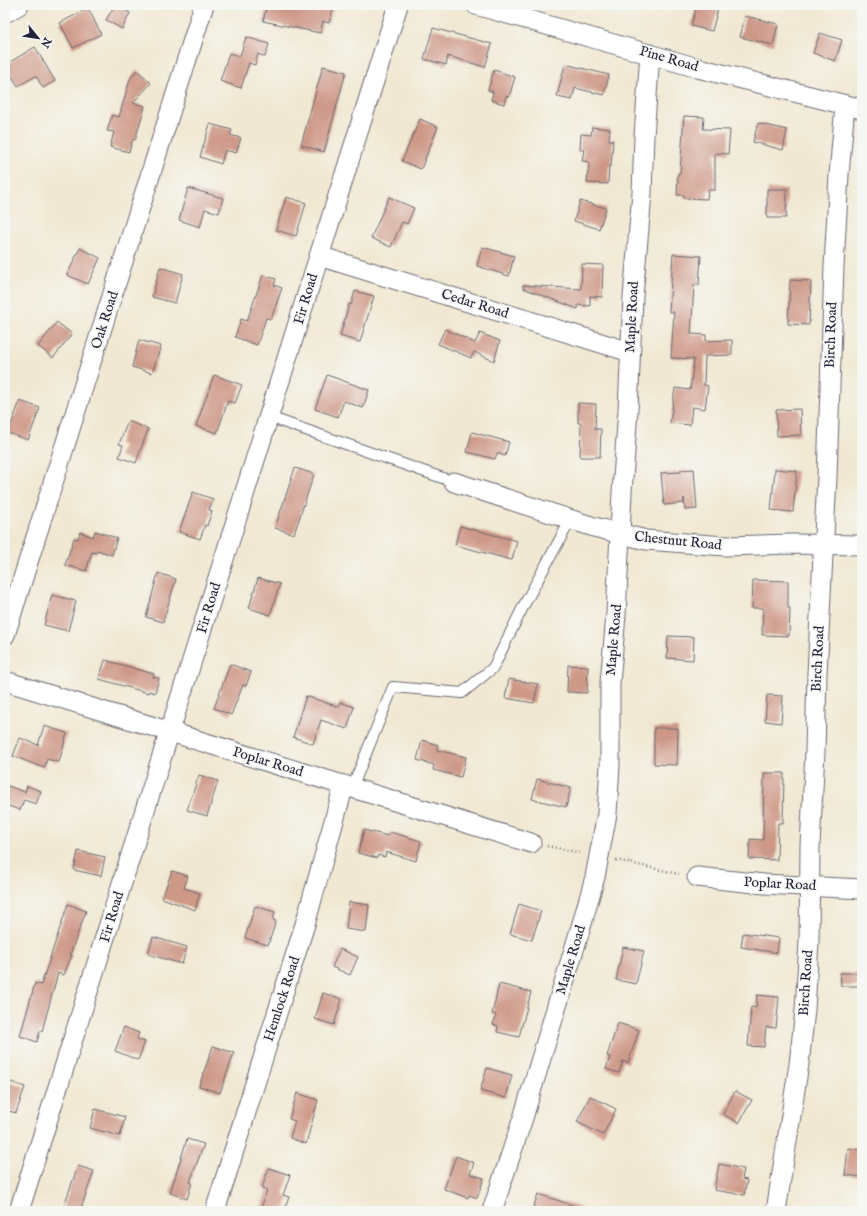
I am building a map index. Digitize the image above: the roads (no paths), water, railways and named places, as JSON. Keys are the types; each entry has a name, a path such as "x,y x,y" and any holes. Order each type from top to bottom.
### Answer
{"street":[{"path":"5,13 19,5"},
{"name":"Oak Road","path":"5,635 204,5"},
{"name":"Fir Road","path":"19,1211 398,5"},
{"name":"Pine Road","path":"476,5 698,68 853,107"},
{"name":"Maple Road","path":"492,1211 523,1118 581,927 600,857 606,814 609,772 610,683 616,615 633,296 642,193 644,136 650,54"},
{"name":"Birch Road","path":"776,1211 790,1130 800,1056 809,941 810,846 824,544 834,266 839,174 853,107"},
{"name":"Cedar Road","path":"319,256 630,352"},
{"name":"Chestnut Road","path":"454,482 571,520 646,540 725,546 824,544 862,545"},
{"name":"Poplar Road","path":"5,681 531,843"},
{"name":"Hemlock Road","path":"215,1211 348,787"},
{"name":"Poplar Road","path":"697,877 764,884 862,889"}],"lane":[{"path":"269,417 454,482"},
{"path":"348,787 393,687 462,693 493,668 524,605 571,520"}]}
